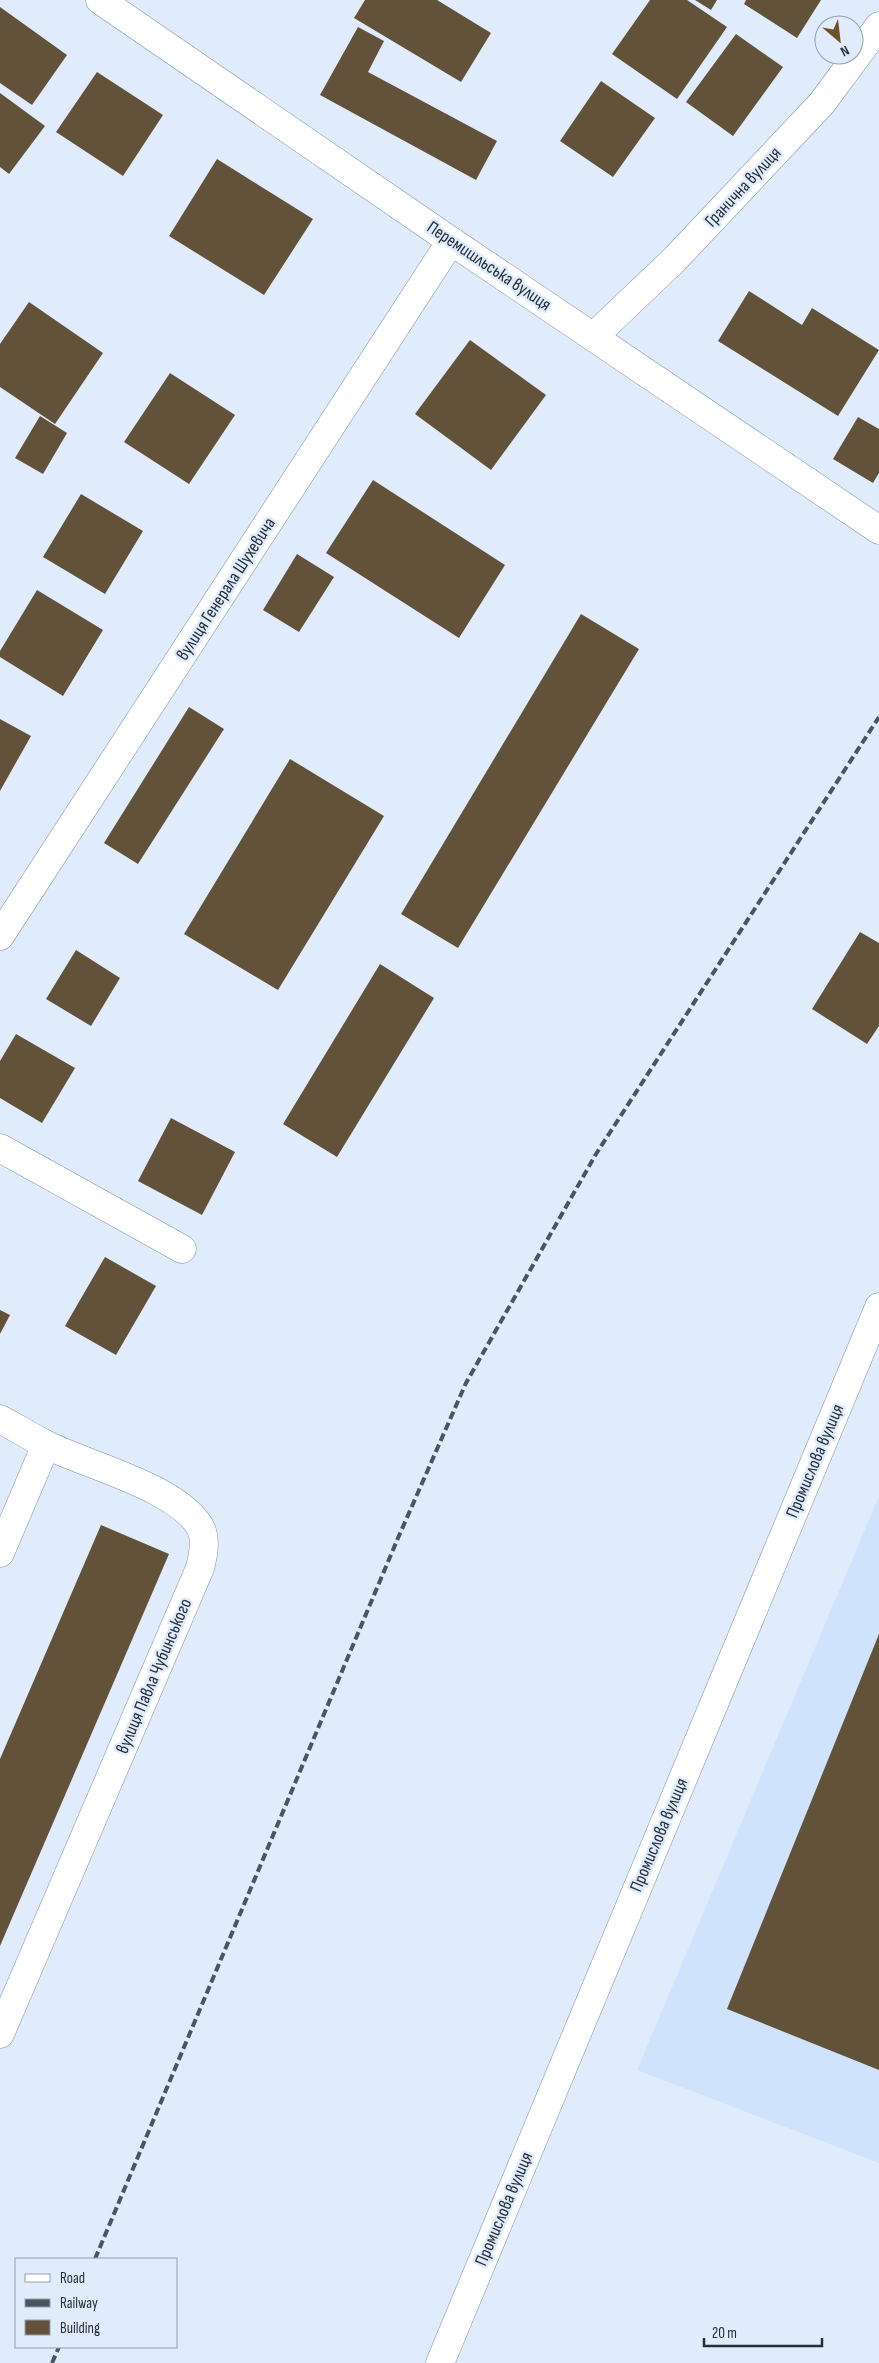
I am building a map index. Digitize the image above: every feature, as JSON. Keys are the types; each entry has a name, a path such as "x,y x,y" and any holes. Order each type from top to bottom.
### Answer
{"street":[{"name":"Перемишльська вулиця","path":"100,0 451,241 879,530"},
{"name":"Гранична вулиця","path":"593,337 675,259 822,103 879,26"},
{"name":"вулиця Генерала Шухевича","path":"0,936 451,241"},
{"path":"0,1148 182,1249"},
{"name":"Промислова вулиця","path":"440,2363 879,1307"},
{"name":"вулиця Павла Чубинського","path":"0,1418 46,1445 167,1495 187,1511 202,1530 204,1549 200,1568 0,2034"},
{"path":"0,1553 46,1445"}],"shaded area":[{"path":"879,1496 879,2163 637,2070"}],"building":[{"path":"365,0 437,0 491,33 461,82 354,18"},
{"path":"650,0 687,0 727,27 677,99 612,54"},
{"path":"695,0 717,0 711,10"},
{"path":"746,0 821,0 797,38 744,4"},
{"path":"0,7 67,55 32,105 0,83"},
{"path":"358,27 384,41 368,72 497,141 476,180 320,95"},
{"path":"736,34 783,67 733,136 686,102"},
{"path":"97,72 163,115 123,176 56,132"},
{"path":"601,81 655,118 613,177 560,141"},
{"path":"0,93 45,126 9,174 0,167"},
{"path":"217,159 313,219 264,295 169,236"},
{"path":"749,291 802,325 812,308 879,350 838,416 718,341"},
{"path":"29,302 103,353 55,424 0,387 0,344"},
{"path":"470,340 546,395 491,470 415,414"},
{"path":"170,373 235,415 189,484 124,442"},
{"path":"40,416 67,433 43,474 15,458"},
{"path":"858,417 879,429 879,473 873,483 833,459"},
{"path":"373,480 505,565 459,638 326,553"},
{"path":"81,494 143,531 105,594 43,557"},
{"path":"297,554 334,577 299,632 263,610"},
{"path":"37,590 103,630 63,696 0,657 0,651"},
{"path":"581,614 639,649 458,948 401,914"},
{"path":"189,707 224,729 138,864 104,843"},
{"path":"0,719 31,736 0,791"},
{"path":"290,759 384,816 278,990 184,934"},
{"path":"860,932 879,943 879,1026 867,1044 812,1009"},
{"path":"76,950 120,978 91,1026 46,999"},
{"path":"380,964 434,998 337,1157 283,1124"},
{"path":"16,1034 75,1068 42,1123 0,1098 0,1061"},
{"path":"171,1118 235,1152 202,1215 138,1181"},
{"path":"105,1257 156,1286 116,1355 65,1326"},
{"path":"0,1310 10,1315 0,1334"},
{"path":"101,1525 169,1554 0,1946 0,1759"},
{"path":"879,1634 879,2070 727,2009"}],"railway":[{"path":"95,2258 398,1538 466,1383 596,1154 879,717"},
{"path":"52,2363 59,2348"}]}
